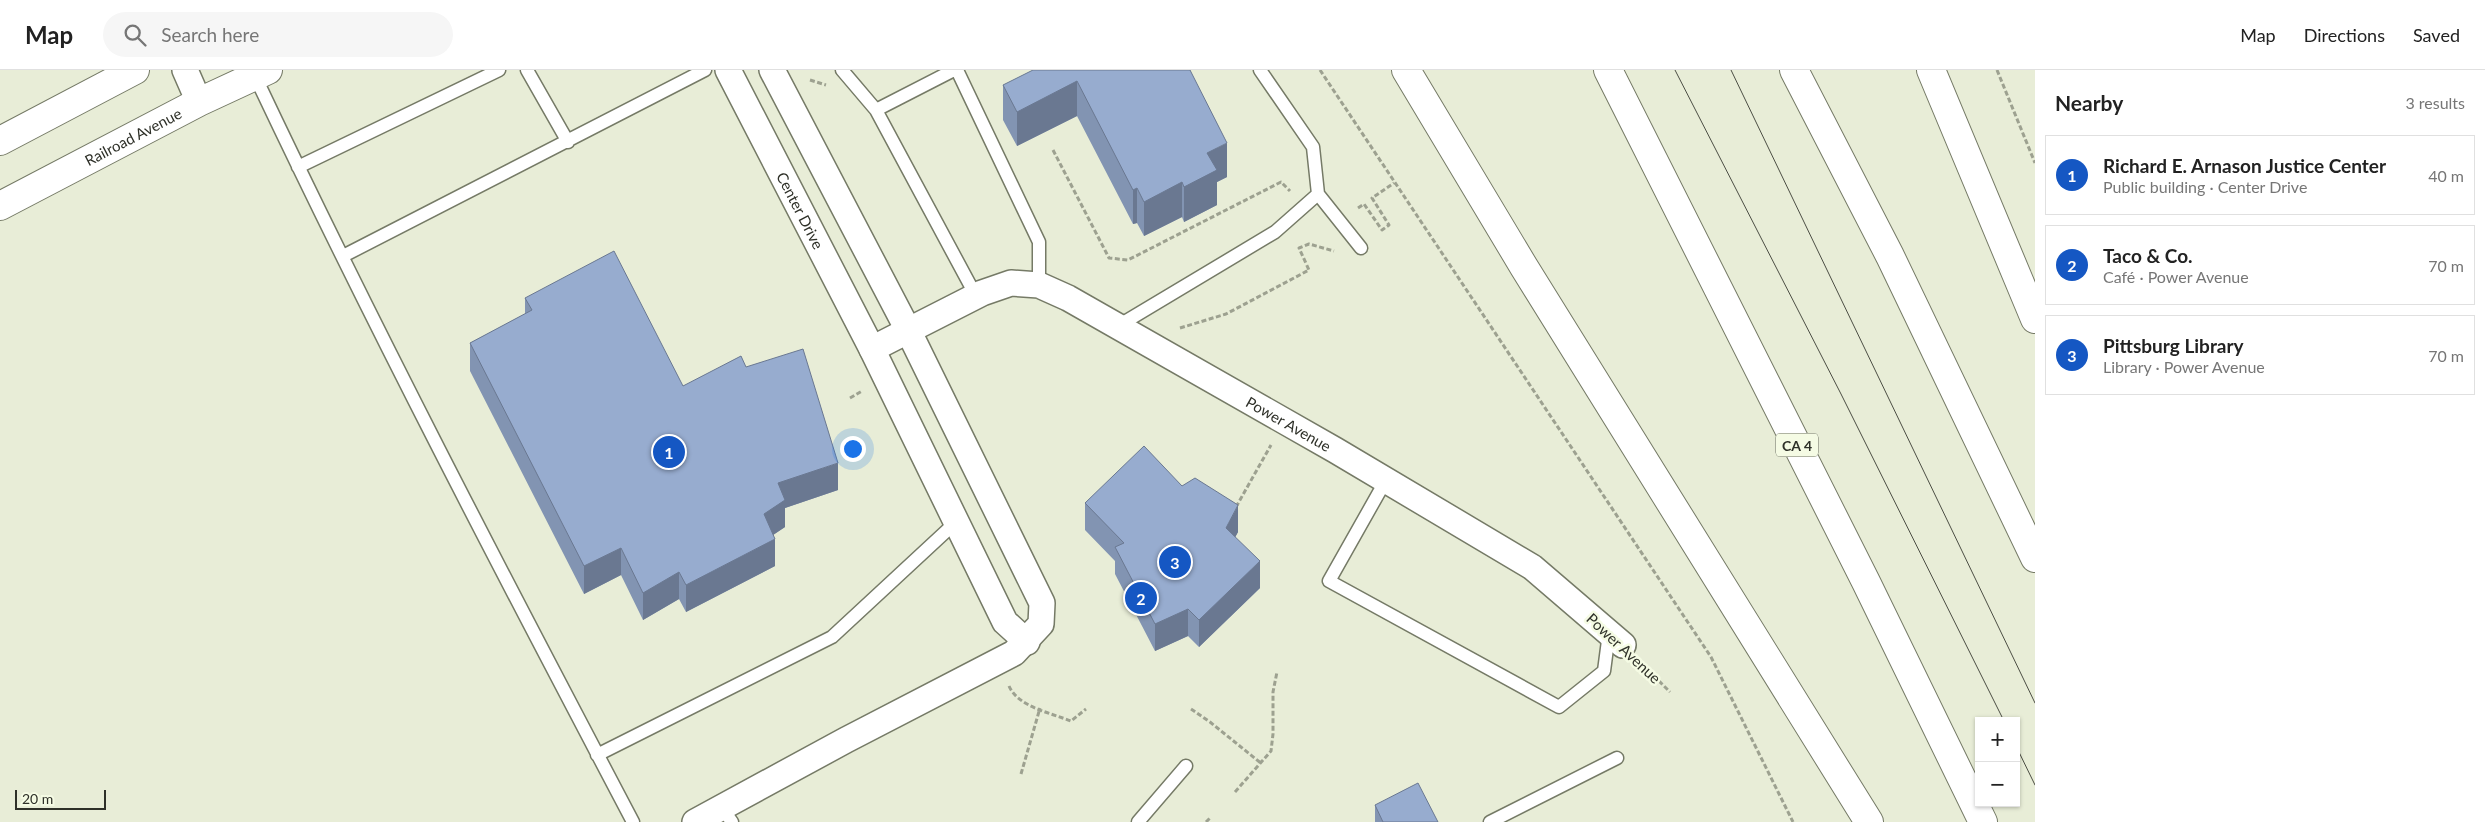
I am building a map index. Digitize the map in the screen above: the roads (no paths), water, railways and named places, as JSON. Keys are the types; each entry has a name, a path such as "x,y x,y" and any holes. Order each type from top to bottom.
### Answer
{"main road":[{"path":"0,141 135,70"},
{"path":"1406,70 1524,267 1869,822"},
{"name":"CA 4","path":"1608,70 1862,574 1983,822"},
{"path":"1794,70 1890,256 2035,558"},
{"path":"1931,70 2035,319"},
{"name":"Railroad Avenue","path":"0,206 199,102 262,73"}],"street":[{"path":"184,70 199,102"},
{"name":"Center Drive","path":"728,70 872,349 955,523 1005,622 1027,642"},
{"path":"694,822 727,815 846,740 1014,654 1027,642 1041,624 1042,603 908,330 772,70"},
{"name":"Power Avenue","path":"872,349 976,296 1011,283 1039,285 1068,298 1118,326 1386,480 1532,567 1616,639"}],"lane":[{"path":"298,167 499,70"},
{"path":"527,70 568,142"},
{"path":"343,256 705,70"},
{"path":"842,70 876,110 976,296"},
{"path":"876,110 956,70 1039,242 1039,285"},
{"path":"1260,70 1313,147 1318,194 1362,248"},
{"path":"262,73 298,167 527,620 633,822"},
{"path":"1118,326 1275,232 1318,194"},
{"path":"1386,480 1329,582 1559,707 1604,671 1616,639"},
{"path":"597,755 832,637 955,523"},
{"path":"1490,822 1617,758"},
{"path":"1138,822 1186,766"}],"tram line":[{"path":"1675,70 1841,394 2002,717"},
{"path":"1731,70 2035,703"},
{"path":"2020,754 2035,785"}],"place":[{"name":"Richard E. Arnason Justice Center","path":"669,452"},
{"name":"Pittsburg Library","path":"1175,562"},
{"name":"Taco & Co.","path":"1141,598"}]}
